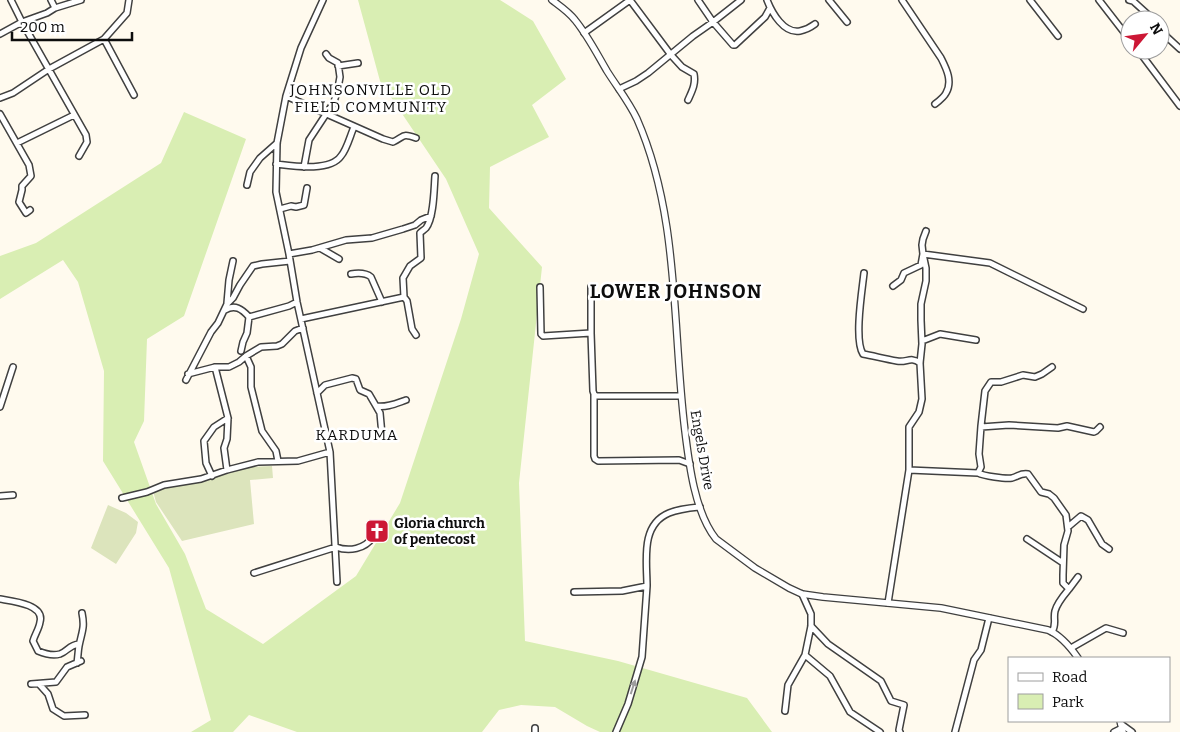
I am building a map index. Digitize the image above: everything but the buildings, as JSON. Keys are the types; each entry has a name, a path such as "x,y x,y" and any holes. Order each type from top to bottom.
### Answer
{"street":[{"path":"11,0 86,135 87,142 79,156"},
{"path":"50,0 55,8"},
{"path":"0,34 55,8 81,0"},
{"path":"0,98 104,39 127,13 129,0"},
{"path":"323,0 301,48 286,96 277,143 276,192 297,302 330,452 337,582"},
{"name":"Engels Drive","path":"553,0 574,19 619,89 636,119 658,181 670,252 681,396 690,464 700,507 716,539 759,571 802,594 941,608 1052,632 1071,648 1077,657"},
{"path":"584,33 630,0 671,55 682,67 694,74 693,89 688,100"},
{"path":"698,0 732,45 735,45 765,17 770,8"},
{"path":"619,89 636,81 741,0"},
{"path":"767,0 778,21 790,30 800,31 815,24"},
{"path":"829,0 847,22"},
{"path":"902,0 946,68 948,89 935,104"},
{"path":"1030,0 1058,36"},
{"path":"1100,0 1120,27"},
{"path":"1129,0 1142,10"},
{"path":"104,39 134,95"},
{"path":"1170,40 1180,49"},
{"path":"304,167 308,140 334,102 338,88 340,77 338,63 326,54"},
{"path":"1146,60 1180,105"},
{"path":"338,66 358,63"},
{"path":"286,96 383,140 393,142 407,134 416,138"},
{"path":"0,114 29,165 31,176 22,186 19,202 26,213 30,210"},
{"path":"16,144 74,115"},
{"path":"276,164 304,167 323,166 336,162 341,157 354,127"},
{"path":"247,185 250,172 260,158 277,143"},
{"path":"416,335 412,329 408,301 404,297 403,278 410,266 421,258 420,233 426,228 431,216 436,176"},
{"path":"280,209 304,205 307,188"},
{"path":"289,254 320,248 346,240 372,238 403,230 431,216"},
{"path":"888,603 909,470 909,427 919,412 922,399 920,363 922,341 921,304 926,281 926,268 922,239 926,231"},
{"path":"320,248 340,259"},
{"path":"893,286 904,273 921,265 923,254"},
{"path":"923,254 990,263 1084,309"},
{"path":"233,261 227,304 187,377 215,367 229,367 261,347 282,344 295,331 303,328"},
{"path":"227,304 233,298 253,266 290,261"},
{"path":"864,273 859,307 861,351 864,354 899,362 909,359 920,363"},
{"path":"351,274 369,275 382,302"},
{"path":"540,287 541,334 543,336 591,333"},
{"path":"590,287 595,460 679,460 690,464"},
{"path":"301,319 404,297"},
{"path":"249,317 297,302"},
{"path":"224,311 230,307 236,308 244,311 249,317 247,333 241,351"},
{"path":"922,341 940,334 976,340"},
{"path":"246,356 251,367 251,387 262,431 276,451 278,461"},
{"path":"0,407 13,367"},
{"path":"215,367 228,418 227,439 224,448 227,470"},
{"path":"978,473 981,467 979,454 985,391 991,382 1001,382 1023,375 1034,376 1052,368"},
{"path":"317,393 325,385 352,378 356,379 360,390 369,394 380,413 382,435"},
{"path":"594,394 596,396 681,396"},
{"path":"376,406 392,405 406,400"},
{"path":"212,476 206,464 204,441 214,427 228,418"},
{"path":"981,427 1009,425 1058,428 1073,426 1094,432 1100,427"},
{"path":"122,498 147,492 164,485 212,476 258,462 298,461 330,452"},
{"path":"909,470 978,473 983,476 1012,478 1022,473 1028,474 1041,492 1049,494 1054,498 1066,515 1068,531 1064,544 1063,583 1069,589"},
{"path":"0,496 13,495"},
{"path":"616,732 628,704 642,657 647,586 647,545 651,529 666,514 700,507"},
{"path":"1068,527 1081,516 1088,520 1102,544 1109,549"},
{"path":"254,574 336,547 342,550 357,548 369,543 373,538"},
{"path":"1027,539 1063,563"},
{"path":"1052,632 1056,623 1055,611 1063,596 1078,577"},
{"path":"574,592 622,591 647,586"},
{"path":"785,711 788,685 805,654 811,626 811,614 802,594"},
{"path":"0,599 27,604 40,614 41,622 33,641 38,651 46,654 61,654 71,645 79,644"},
{"path":"31,684 56,682 67,667 79,662 79,644 84,624 82,613"},
{"path":"955,732 974,660 981,650 989,618"},
{"path":"811,626 828,644 881,681 891,701 904,705 900,732"},
{"path":"1071,648 1106,628 1123,633"},
{"path":"805,654 830,676 850,712 880,732"},
{"path":"39,684 48,694 53,710 64,716 85,715"},
{"path":"1114,732 1121,726 1132,732"}],"green space":[{"path":"358,0 500,0 533,21 566,79 532,105 549,137 490,167 489,208 542,267 519,483 525,641 618,661 747,698 772,732 600,732 555,707 521,705 499,710 482,732 297,732 249,715 233,732 191,732 211,720 169,568 103,461 104,371 78,282 63,260 0,299 0,256 36,243 161,163 184,112 246,139 184,316 147,339 144,421 134,442 156,504 185,554 206,609 263,644 356,576 400,503 461,319 479,254 446,179 380,81"},
{"path":"272,466 273,478 250,480 254,524 182,541 156,502 153,491 227,474 245,467"},
{"path":"108,505 126,513 138,522 136,533 116,564 91,548"}],"place":[{"name":"Gloria church of pentecost","path":"377,531"}],"district":[{"name":"JOHNSONVILLE OLD FIELD COMMUNITY","path":"371,98"},
{"name":"LOWER JOHNSON","path":"676,291"},
{"name":"KARDUMA","path":"357,435"}]}
